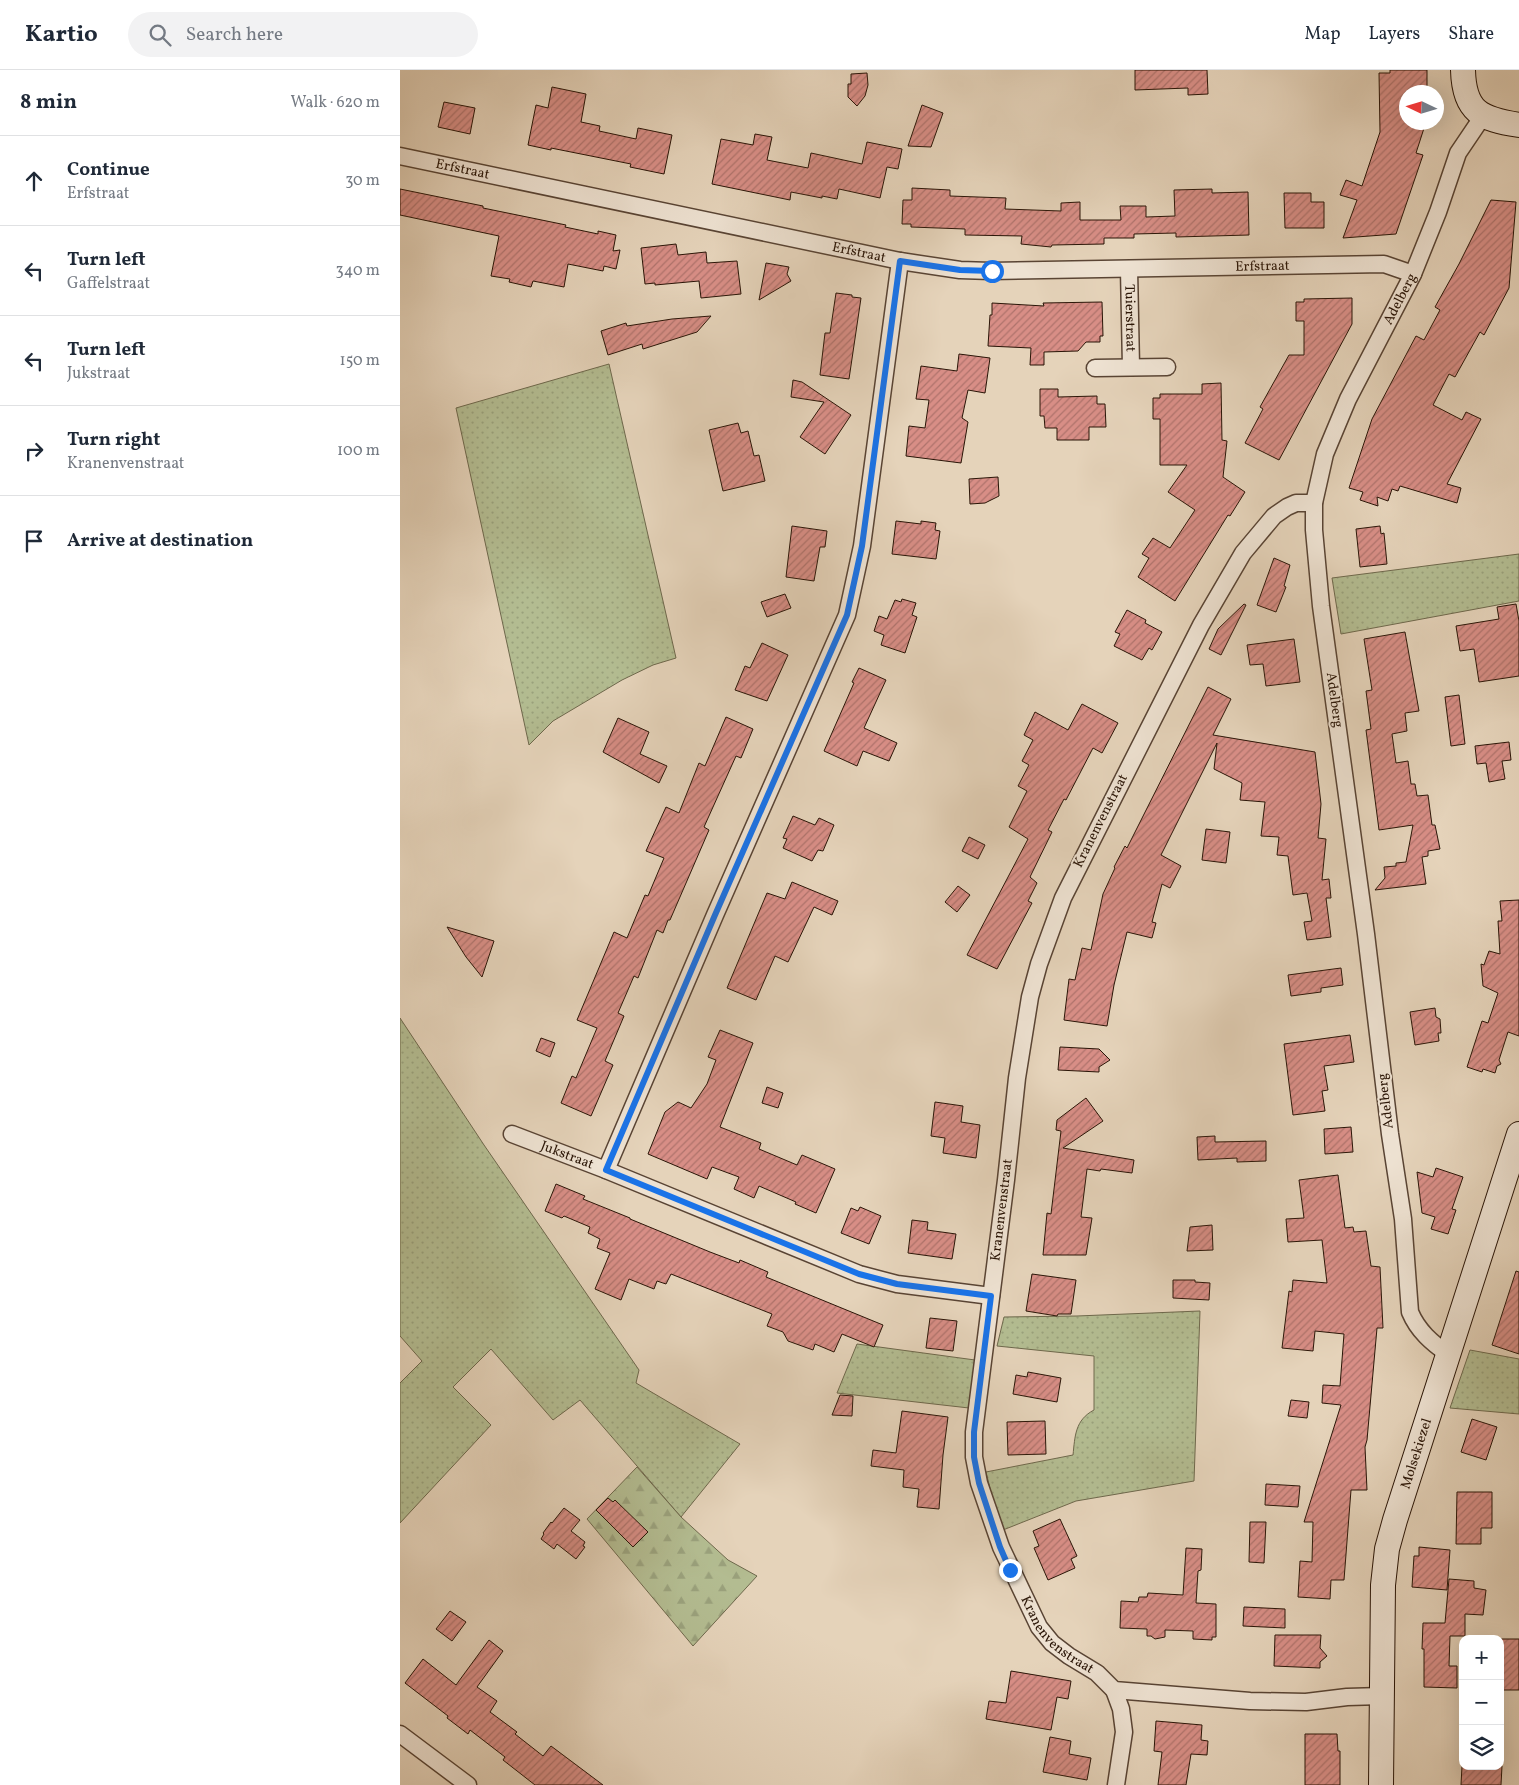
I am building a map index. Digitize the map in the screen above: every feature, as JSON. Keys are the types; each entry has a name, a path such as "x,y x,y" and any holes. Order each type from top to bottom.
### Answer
{"main road":[{"path":"1463,70 1468,99 1475,111 1490,120 1519,125"},
{"name":"Molsekiezel","path":"1381,1785 1383,1585 1387,1549 1519,1134"}],"street":[{"name":"Adelberg","path":"1448,1354 1426,1337 1415,1324 1410,1312 1403,1219 1390,1134 1366,934 1320,606 1314,530 1314,504 1325,454 1341,416 1413,274 1438,212 1458,154 1483,116"},
{"name":"Erfstraat","path":"400,156 900,261 960,270 1384,264 1413,274"},
{"path":"606,1170 715,915 847,615 862,546 900,261"},
{"name":"Tuierstraat","path":"1130,269 1131,367"},
{"name":"Tuierstraat","path":"1094,368 1167,366"},
{"name":"Kranenvenstraat","path":"1114,1690 1096,1673 1052,1643 1039,1627 1000,1547 979,1483 974,1457 974,1432 1017,1078 1030,997 1039,964 1063,898 1201,625 1243,553 1274,516 1296,503 1314,504"},
{"name":"Jukstraat","path":"512,1134 606,1170 859,1274 897,1284 991,1296"},
{"path":"1116,1785 1124,1732 1122,1709 1114,1690 1250,1702 1306,1702 1346,1697 1382,1696"},
{"path":"400,1734 468,1785"}],"green space":[{"path":"609,364 676,658 653,665 622,680 553,721 529,745 456,408"},
{"path":"1519,554 1519,601 1341,634 1332,578"},
{"path":"400,1018 484,1145 639,1370 636,1383 740,1444 681,1517 580,1400 553,1420 491,1349 453,1387 491,1425 400,1523 400,1383 422,1361 400,1336"},
{"path":"1200,1311 1194,1481 1076,1501 1003,1530 995,1509 986,1472 1073,1455 1077,1429 1083,1419 1094,1410 1094,1356 997,1346 1004,1317"},
{"path":"857,1344 975,1360 969,1408 837,1393"},
{"path":"1470,1350 1519,1359 1519,1414 1450,1408"},
{"path":"637,1467 681,1517 728,1560 757,1576 693,1646 587,1519"}],"building":[{"path":"1135,70 1207,70 1208,94 1188,95 1188,88 1135,90"},
{"path":"1390,70 1427,70 1427,85 1399,85 1399,130 1423,130 1416,153 1423,155 1396,234 1343,238 1357,200 1340,195 1346,180 1362,186 1380,132 1379,73 1390,73"},
{"path":"867,73 868,85 865,96 857,106 848,97 848,84 851,84 851,74"},
{"path":"552,87 586,94 581,122 600,126 599,131 636,139 638,128 672,135 664,174 630,167 631,164 528,145 536,105 548,108"},
{"path":"444,102 475,108 470,134 438,127"},
{"path":"922,105 943,113 931,147 908,146"},
{"path":"755,134 772,137 767,160 808,168 811,153 862,164 867,142 902,149 898,169 887,167 880,198 839,189 837,199 791,192 790,200 712,184 721,139 753,145"},
{"path":"912,188 950,190 950,196 1006,198 1005,209 1061,211 1061,203 1080,202 1080,220 1121,220 1120,206 1146,206 1146,217 1175,216 1174,190 1212,189 1212,193 1248,192 1249,235 1176,237 1176,233 1134,234 1134,238 1104,238 1104,244 1052,245 1051,247 1021,244 1022,236 965,235 965,229 911,227 911,224 902,224 903,200 912,200"},
{"path":"400,189 566,225 565,227 598,234 598,231 616,235 613,251 620,250 616,269 604,266 603,271 568,264 564,287 533,281 531,287 509,282 510,279 491,276 499,236 400,215"},
{"path":"1284,193 1311,193 1311,202 1324,202 1324,228 1285,228"},
{"path":"1491,200 1516,202 1509,288 1484,335 1480,332 1455,377 1449,374 1433,405 1462,420 1466,412 1481,419 1447,484 1461,488 1457,503 1400,486 1398,491 1392,489 1388,501 1377,497 1378,506 1360,500 1363,492 1349,488 1372,419 1416,336 1424,340 1440,310 1435,307"},
{"path":"676,244 678,255 706,252 707,263 737,261 741,294 701,298 699,281 655,285 655,283 645,284 641,248"},
{"path":"766,263 789,267 787,274 791,281 759,300"},
{"path":"836,293 861,298 849,379 820,375 825,333 830,333"},
{"path":"1352,298 1352,324 1279,460 1245,443 1263,409 1260,407 1289,355 1304,355 1304,321 1296,321 1296,302 1304,302 1304,299"},
{"path":"1102,302 1103,336 1100,336 1100,342 1086,342 1078,351 1044,352 1044,365 1030,365 1031,348 988,346 992,303 1044,306 1043,303"},
{"path":"711,316 697,332 643,349 642,344 608,355 601,331 626,323 627,326 672,319"},
{"path":"959,354 990,358 985,393 968,390 962,418 968,422 961,463 906,456 909,426 925,428 929,400 916,399 921,366 957,371"},
{"path":"793,380 802,382 851,415 825,454 800,437 824,402 791,397"},
{"path":"1221,383 1222,440 1227,441 1223,477 1245,492 1230,516 1228,515 1175,601 1138,577 1149,558 1142,554 1153,538 1170,548 1195,510 1168,492 1187,465 1160,465 1160,419 1153,419 1153,398 1160,398 1160,394 1202,394 1202,384"},
{"path":"1040,389 1058,389 1058,397 1097,396 1097,404 1105,404 1106,427 1089,427 1089,440 1057,440 1057,428 1045,428 1044,416 1040,416"},
{"path":"738,423 741,433 748,431 754,456 759,455 765,481 723,491 709,430"},
{"path":"998,477 999,496 985,503 970,504 969,479"},
{"path":"896,521 921,524 921,521 936,523 935,530 940,531 936,559 892,554"},
{"path":"792,526 827,531 825,547 820,547 814,581 786,577"},
{"path":"1380,526 1381,534 1384,533 1387,564 1360,567 1356,529"},
{"path":"1274,558 1290,565 1284,586 1286,587 1276,612 1257,605"},
{"path":"785,594 791,608 767,617 761,602"},
{"path":"902,599 916,603 912,615 917,617 905,653 881,645 884,635 874,631 879,616 887,619 895,600 901,602"},
{"path":"1244,604 1246,605 1221,655 1209,649 1218,629"},
{"path":"1516,604 1519,621 1519,676 1479,682 1474,649 1460,651 1456,626 1499,619 1497,607"},
{"path":"1127,610 1146,620 1145,623 1162,632 1152,650 1149,648 1142,660 1114,646 1120,634 1115,632"},
{"path":"1405,632 1419,711 1405,713 1407,731 1392,734 1396,763 1408,761 1411,784 1415,784 1417,796 1428,795 1432,825 1435,825 1440,849 1428,851 1428,856 1422,857 1426,884 1375,890 1385,878 1384,867 1396,866 1396,863 1406,862 1413,825 1379,830 1366,730 1371,729 1366,691 1372,690 1364,639"},
{"path":"1294,639 1300,682 1266,686 1263,664 1250,665 1247,645"},
{"path":"762,643 788,655 767,701 735,690 745,666 750,668"},
{"path":"859,668 886,680 864,728 897,743 889,761 863,751 857,766 824,751"},
{"path":"1208,687 1231,699 1213,735 1315,752 1321,804 1318,838 1326,839 1322,880 1329,879 1331,898 1326,898 1331,937 1307,940 1304,922 1312,921 1307,893 1293,895 1288,856 1277,855 1279,837 1261,836 1265,802 1240,800 1242,783 1214,769 1217,743 1161,855 1181,866 1170,888 1162,884 1152,922 1156,923 1152,938 1127,932 1114,985 1107,1026 1064,1020 1069,979 1075,980 1082,948 1091,950 1103,894 1114,867 1125,846 1127,848"},
{"path":"1459,695 1465,744 1451,746 1445,697"},
{"path":"1082,704 1118,723 1102,753 1093,748 1048,830 1052,832 1030,877 1037,883 1028,901 1032,903 997,969 967,955 1028,839 1009,827 1027,791 1018,786 1029,765 1022,761 1033,740 1024,735 1035,712 1068,730"},
{"path":"726,717 753,729 741,758 736,756 704,827 709,830 670,920 668,920 663,933 657,930 638,978 634,976 618,1013 624,1016 605,1061 613,1065 591,1116 561,1103 572,1076 576,1078 597,1028 577,1020 614,932 627,938 645,895 648,896 664,858 646,851 666,807 679,813 699,763 705,766"},
{"path":"618,718 649,732 640,754 667,766 659,783 603,752"},
{"path":"1509,742 1511,760 1502,761 1505,779 1489,782 1486,763 1477,764 1475,746"},
{"path":"793,816 815,825 819,818 834,825 823,851 818,850 812,861 783,848 787,839 783,838"},
{"path":"1206,829 1230,832 1226,863 1202,860"},
{"path":"969,837 985,845 978,859 962,851"},
{"path":"792,882 838,901 832,915 814,907 788,962 775,956 756,1000 727,988 767,893 785,899"},
{"path":"958,886 970,895 957,912 945,902"},
{"path":"1519,900 1519,1036 1508,1032 1499,1060 1501,1064 1497,1066 1495,1073 1483,1069 1482,1072 1467,1067 1482,1021 1488,1023 1498,993 1483,986 1481,964 1484,965 1489,951 1500,954 1498,921 1502,921 1500,901"},
{"path":"447,927 494,941 482,977 466,957"},
{"path":"1341,968 1343,985 1321,988 1321,992 1291,996 1288,975"},
{"path":"1435,1008 1436,1017 1440,1019 1441,1033 1438,1033 1439,1041 1415,1045 1410,1012"},
{"path":"720,1030 753,1043 720,1127 761,1143 759,1149 797,1165 802,1155 835,1169 816,1213 759,1186 754,1198 734,1189 739,1177 712,1167 707,1179 648,1154 665,1112 678,1102 691,1108 707,1084 716,1060 708,1057"},
{"path":"1350,1035 1354,1062 1324,1066 1328,1090 1322,1091 1325,1111 1293,1115 1284,1044"},
{"path":"541,1038 555,1043 550,1057 536,1051"},
{"path":"1060,1047 1099,1049 1110,1060 1099,1067 1099,1072 1058,1070"},
{"path":"767,1087 783,1093 778,1108 762,1103"},
{"path":"1086,1098 1103,1121 1063,1148 1134,1160 1132,1173 1087,1169 1081,1217 1092,1218 1086,1255 1043,1255 1047,1213 1051,1214 1061,1131 1056,1130 1057,1120"},
{"path":"935,1102 963,1106 961,1122 980,1125 976,1158 943,1153 945,1138 931,1136"},
{"path":"1351,1127 1353,1152 1325,1154 1324,1129"},
{"path":"1215,1136 1215,1142 1266,1141 1266,1161 1237,1162 1237,1158 1198,1160 1197,1137"},
{"path":"1436,1168 1463,1177 1452,1209 1456,1210 1448,1234 1431,1229 1435,1217 1422,1213 1417,1172 1433,1177"},
{"path":"1338,1175 1345,1228 1353,1227 1354,1232 1366,1231 1371,1266 1380,1267 1383,1328 1377,1328 1365,1447 1367,1490 1351,1490 1344,1580 1331,1580 1330,1599 1298,1597 1300,1561 1312,1562 1313,1522 1304,1522 1341,1405 1322,1403 1323,1385 1340,1386 1344,1334 1315,1331 1313,1351 1282,1348 1289,1291 1292,1292 1293,1280 1327,1283 1322,1240 1288,1242 1286,1219 1304,1218 1299,1180"},
{"path":"556,1184 585,1196 583,1199 630,1219 710,1252 739,1263 740,1260 768,1272 766,1277 883,1325 874,1347 842,1334 834,1352 815,1344 813,1350 788,1341 783,1332 767,1326 772,1314 671,1274 666,1284 657,1281 654,1289 629,1279 621,1300 595,1289 610,1253 597,1248 600,1239 588,1233 590,1227 564,1216 562,1218 545,1211"},
{"path":"860,1207 881,1216 869,1244 841,1233 851,1208 858,1211"},
{"path":"912,1220 928,1222 927,1230 956,1234 952,1259 908,1253"},
{"path":"1212,1225 1213,1250 1187,1251 1190,1227"},
{"path":"1516,1271 1519,1272 1519,1354 1492,1345"},
{"path":"1032,1274 1076,1280 1071,1314 1058,1314 1057,1316 1026,1311"},
{"path":"1173,1280 1195,1280 1195,1282 1210,1283 1209,1300 1173,1298"},
{"path":"930,1318 957,1321 953,1351 926,1348"},
{"path":"1028,1372 1061,1378 1057,1402 1013,1394 1016,1375 1027,1377"},
{"path":"840,1395 853,1396 852,1416 832,1415"},
{"path":"1291,1400 1309,1402 1307,1418 1288,1416"},
{"path":"902,1411 948,1417 939,1509 917,1507 919,1489 903,1487 904,1470 871,1466 873,1450 896,1453"},
{"path":"1472,1419 1497,1427 1486,1460 1461,1452"},
{"path":"1045,1421 1046,1454 1008,1455 1007,1422"},
{"path":"1266,1484 1300,1486 1298,1507 1265,1505"},
{"path":"1457,1492 1492,1492 1492,1528 1481,1528 1481,1544 1456,1544"},
{"path":"608,1498 613,1502 615,1500 648,1532 633,1547 596,1510"},
{"path":"564,1508 580,1520 571,1531 585,1542 583,1546 585,1547 576,1559 557,1544 554,1549 541,1539 551,1522"},
{"path":"1060,1519 1077,1556 1071,1559 1075,1568 1048,1580 1034,1548 1039,1546 1033,1531"},
{"path":"1250,1522 1266,1522 1264,1563 1249,1562"},
{"path":"1419,1547 1450,1550 1447,1590 1412,1587 1414,1556 1419,1556"},
{"path":"1186,1548 1202,1549 1201,1570 1198,1571 1196,1603 1216,1604 1216,1637 1212,1637 1212,1640 1193,1639 1193,1631 1165,1630 1165,1637 1155,1639 1147,1636 1147,1629 1120,1628 1121,1601 1138,1602 1139,1597 1147,1597 1148,1593 1183,1595"},
{"path":"1449,1579 1474,1581 1474,1588 1486,1590 1483,1615 1465,1614 1465,1635 1450,1636 1449,1666 1457,1666 1457,1688 1424,1687 1423,1623 1445,1623"},
{"path":"1244,1607 1285,1609 1285,1628 1243,1626"},
{"path":"450,1611 466,1622 452,1641 436,1629"},
{"path":"1275,1635 1321,1635 1320,1648 1327,1656 1320,1662 1320,1668 1274,1666"},
{"path":"1504,1639 1519,1639 1519,1690 1504,1690"},
{"path":"489,1640 503,1651 477,1687 497,1701 490,1712 517,1732 515,1734 543,1756 551,1746 603,1785 535,1785 503,1760 505,1757 470,1730 468,1734 405,1683 423,1659 456,1685"},
{"path":"1011,1671 1071,1681 1068,1699 1057,1697 1051,1730 986,1719 989,1701 1006,1703"},
{"path":"1156,1721 1202,1725 1201,1740 1208,1741 1207,1755 1191,1754 1186,1785 1158,1785 1162,1752 1154,1751"},
{"path":"1305,1734 1337,1734 1338,1751 1340,1751 1340,1785 1305,1785"},
{"path":"1050,1737 1071,1741 1069,1754 1091,1758 1087,1780 1043,1772"},
{"path":"1462,1770 1502,1770 1501,1785 1461,1785"}],"route":[{"path":"992,271 932,267 900,261 862,546 847,615 715,915 606,1170 859,1274 897,1284 991,1296 974,1432 974,1457 979,1483 1000,1547 1010,1570"}]}
